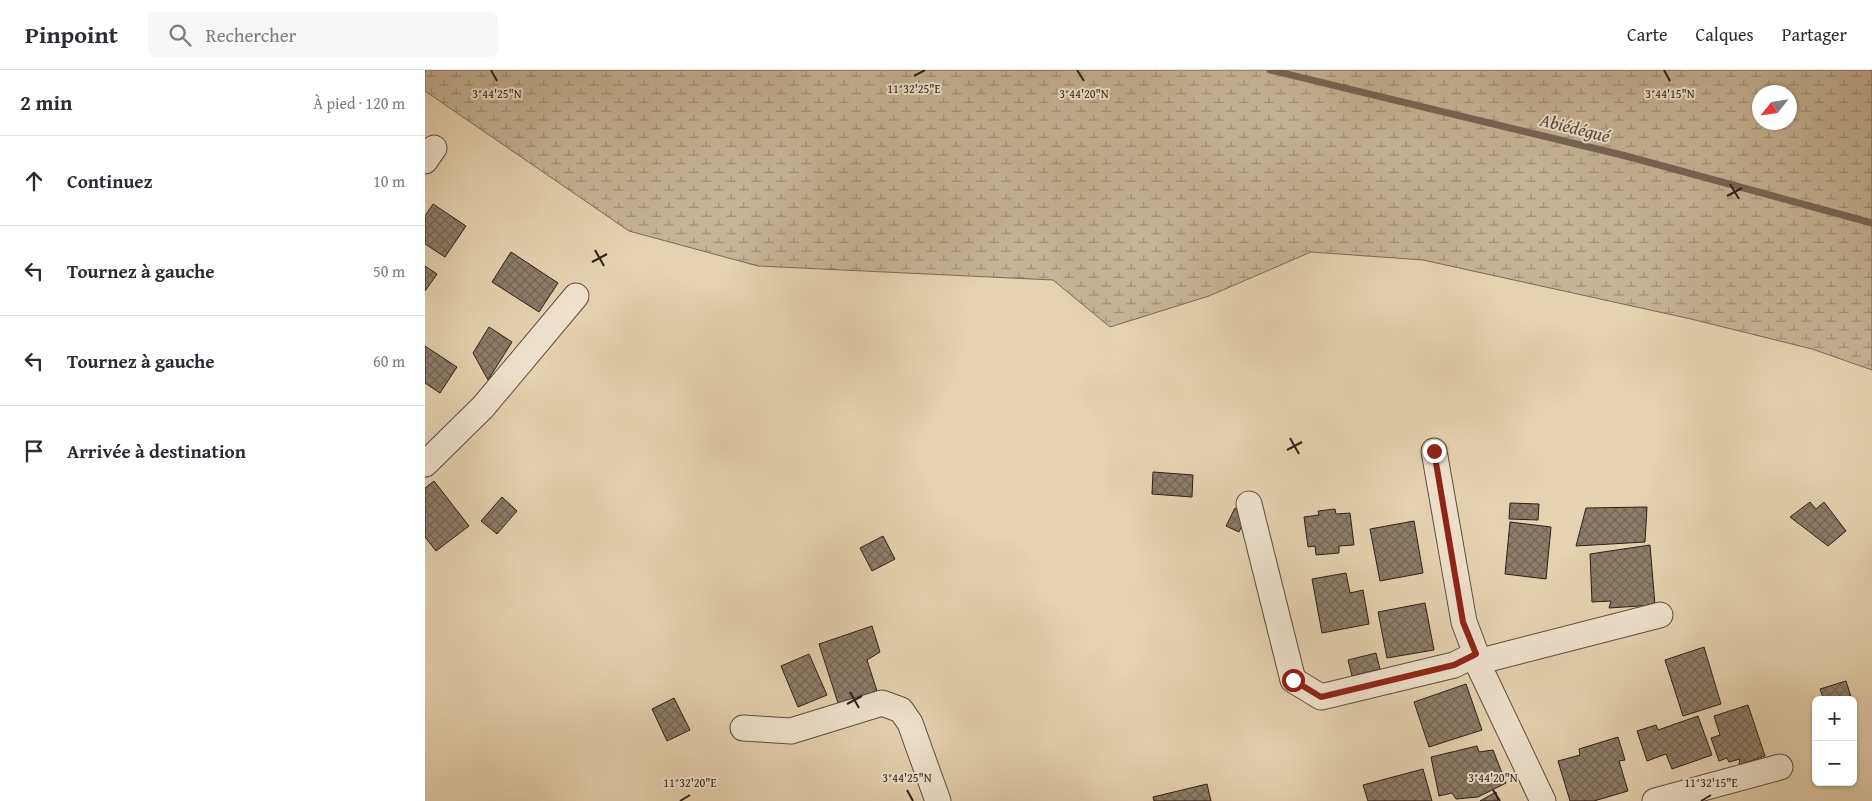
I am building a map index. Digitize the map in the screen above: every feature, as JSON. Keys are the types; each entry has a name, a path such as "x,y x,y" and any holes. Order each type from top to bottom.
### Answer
{"street":[{"path":"425,464 483,407 576,296"},
{"path":"1434,451 1463,622 1476,658 1543,801"},
{"path":"1249,504 1293,680 1321,697 1660,615"},
{"path":"743,728 791,731 882,703 901,710 910,723 938,801"},
{"path":"1655,801 1780,767"}],"green space":[{"path":"425,70 1872,70 1872,370 1812,349 1691,319 1423,260 1311,252 1209,296 1110,327 1053,280 758,266 629,231 425,91"}],"building":[{"path":"433,204 466,226 445,257 425,244 425,216"},
{"path":"511,252 558,283 539,312 492,282"},
{"path":"425,266 437,274 425,291"},
{"path":"489,327 512,342 488,380 473,353"},
{"path":"425,346 457,367 440,393 425,383"},
{"path":"1153,472 1193,475 1192,497 1152,494"},
{"path":"434,481 469,526 436,551 425,537 425,488"},
{"path":"502,497 517,511 497,534 481,521"},
{"path":"1810,502 1816,509 1824,502 1846,531 1828,546 1790,517"},
{"path":"1510,503 1539,504 1538,520 1509,519"},
{"path":"1647,507 1645,542 1576,546 1586,508"},
{"path":"1235,508 1247,514 1239,532 1226,526"},
{"path":"1335,509 1336,514 1350,513 1354,545 1339,546 1339,553 1316,555 1315,546 1308,547 1304,517 1319,515 1318,511"},
{"path":"1414,521 1423,573 1380,581 1370,529"},
{"path":"1510,522 1551,527 1546,579 1505,574"},
{"path":"883,536 895,559 872,571 860,548"},
{"path":"1650,545 1655,605 1609,608 1611,601 1592,602 1590,554"},
{"path":"1346,573 1350,593 1363,590 1369,624 1322,633 1312,579"},
{"path":"1425,603 1434,650 1387,658 1378,612"},
{"path":"872,626 880,652 867,660 877,691 838,703 819,644"},
{"path":"1704,647 1721,704 1683,716 1665,660"},
{"path":"1376,653 1380,669 1352,676 1348,660"},
{"path":"809,654 827,695 798,707 781,666"},
{"path":"1846,681 1851,696 1823,696 1820,689"},
{"path":"1466,684 1482,730 1429,747 1414,702"},
{"path":"674,698 690,730 667,741 652,709"},
{"path":"1748,705 1765,756 1739,765 1740,759 1729,762 1727,758 1719,761 1711,738 1720,735 1714,716"},
{"path":"1698,716 1712,755 1672,769 1666,754 1647,761 1637,731 1656,725 1658,730"},
{"path":"1618,737 1625,760 1619,761 1628,791 1594,801 1570,801 1558,761 1580,755 1579,749"},
{"path":"1477,746 1479,752 1493,750 1506,783 1478,797 1456,799 1452,793 1439,796 1431,757"},
{"path":"1423,769 1432,801 1368,801 1363,785"},
{"path":"1207,784 1211,801 1154,801 1153,797"},
{"path":"1496,792 1498,801 1480,801"}],"waterway":[{"name":"Abiédégué","path":"1270,70 1626,156 1872,223"}],"route":[{"path":"1293,680 1321,697 1454,665 1476,654 1463,622 1434,451"}]}
